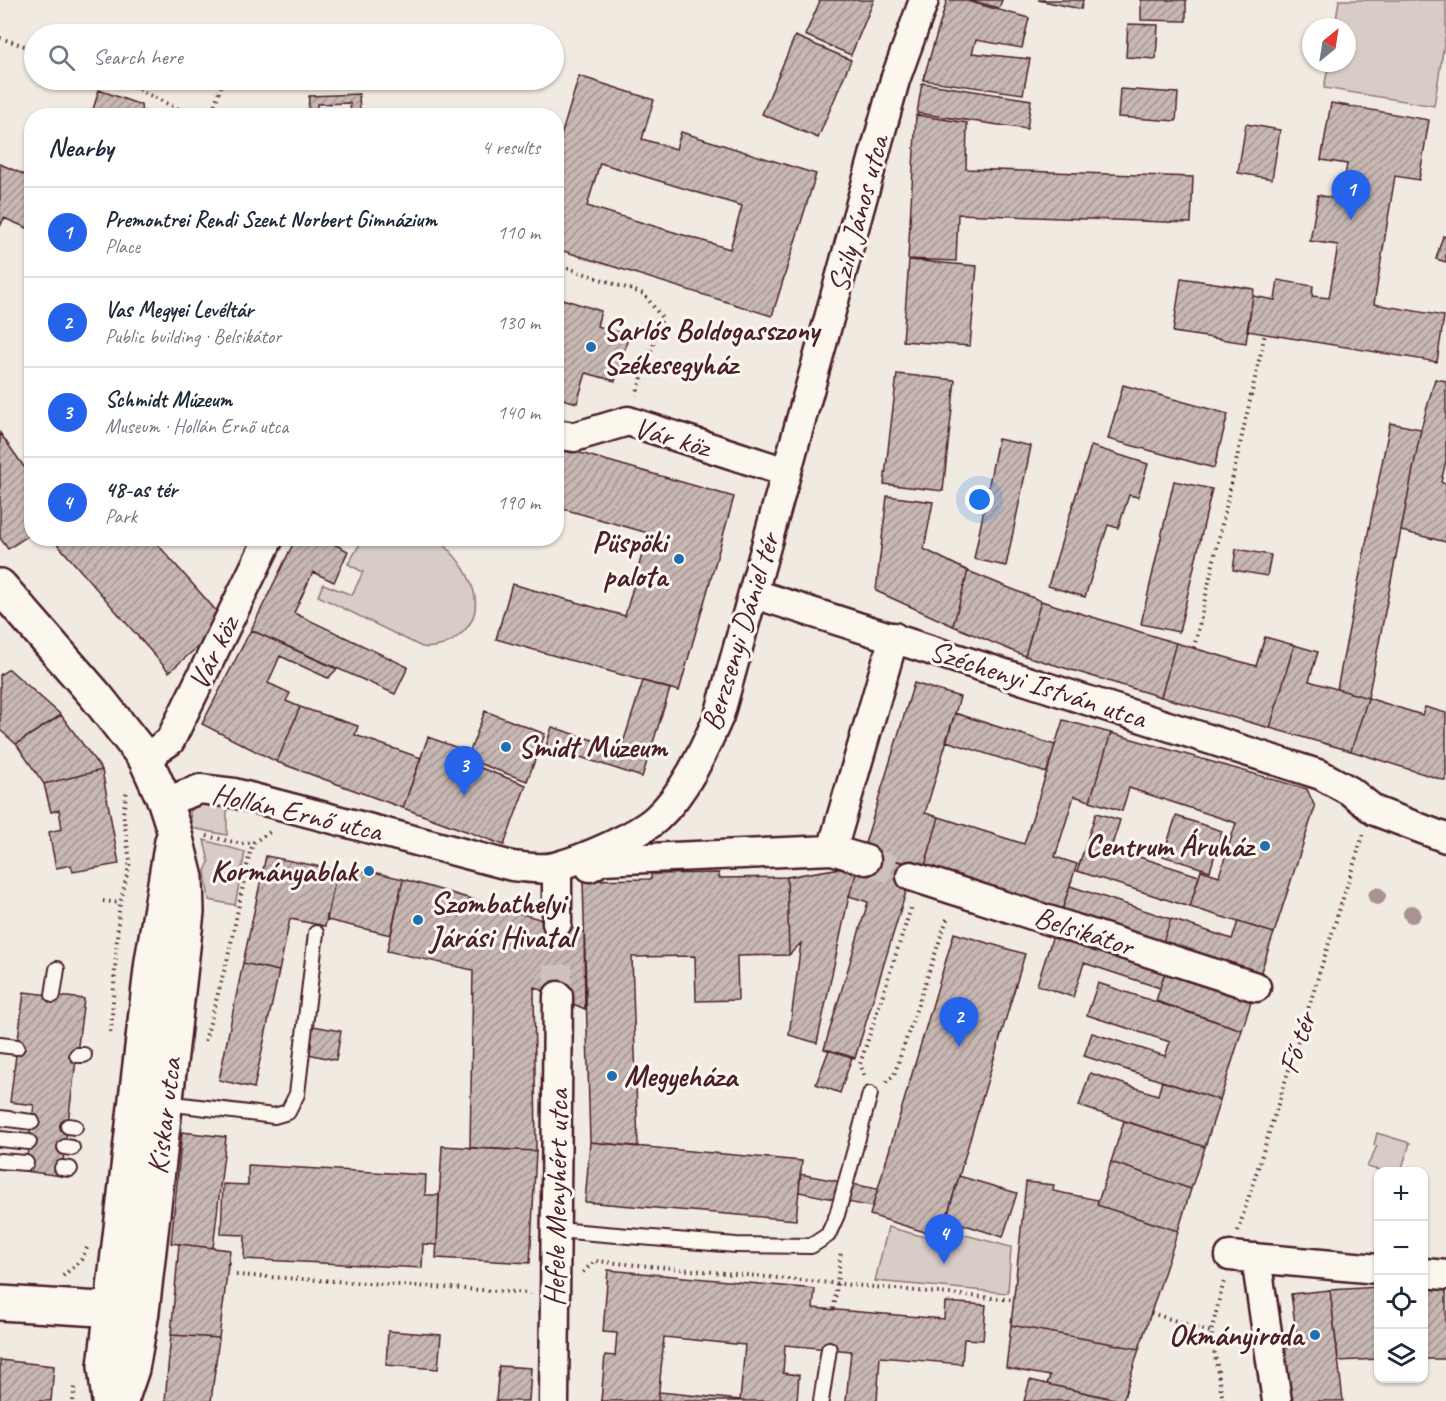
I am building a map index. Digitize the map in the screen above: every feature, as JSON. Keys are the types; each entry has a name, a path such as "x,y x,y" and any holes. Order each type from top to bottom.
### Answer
{"street":[{"name":"Szily János utca","path":"799,431 895,80 924,0"},
{"name":"Vár köz","path":"564,435 574,437 628,421 786,472"},
{"name":"Berzsenyi Dániel tér","path":"556,876 656,819 689,777 719,716 799,431"},
{"name":"Vár köz","path":"145,758 170,741 265,546"},
{"name":"Hollán Ernő utca","path":"0,586 111,714 145,758 170,816 200,789 234,793 556,876"},
{"name":"Széchenyi István utca","path":"754,594 1321,775 1350,791 1375,811 1446,838"},
{"path":"832,850 894,637"},
{"name":"Kiskar utca","path":"121,1401 132,1369 127,1310 152,961 170,816"},
{"name":"Kiskar utca","path":"109,1401 105,1366 127,1310 166,1102 176,1016 188,895 186,878 170,816"},
{"path":"557,923 556,876 602,861 832,850 867,860"},
{"name":"Belsikátor","path":"916,877 1256,987"},
{"path":"152,961 167,975 176,1016"},
{"name":"Hefele Menyhért utca","path":"554,1401 558,996"},
{"path":"1277,1401 1243,1257 1374,1269"},
{"path":"1428,1273 1446,1275"},
{"path":"0,1303 127,1310"}],"lane":[{"path":"166,1102 274,1116 288,1112 297,1094 316,933"},
{"path":"53,995 57,969"},
{"path":"0,1045 17,1047"},
{"path":"557,1230 736,1245 812,1246 828,1235 837,1215 870,1094"},
{"path":"0,1118 32,1122"},
{"path":"0,1139 29,1142"},
{"path":"0,1161 26,1163"},
{"path":"821,1401 829,1349"}],"path":[{"path":"0,38 24,46"},
{"path":"138,90 177,108"},
{"path":"214,108 220,90"},
{"path":"564,267 644,294 662,318 628,421"},
{"path":"1194,648 1265,334"},
{"path":"111,1040 114,957 121,903 130,862 123,813"},
{"path":"170,816 242,844 254,842"},
{"name":"Fő tér","path":"1223,1401 1211,1332 1243,1257 1365,829"},
{"path":"259,838 268,833"},
{"path":"916,877 860,1064 870,1094 894,1076 957,890"},
{"path":"103,901 121,903"},
{"path":"828,1235 842,1245 834,1309"},
{"path":"62,1277 81,1260 88,1238"},
{"path":"595,1261 1014,1300"},
{"path":"228,1263 230,1263 230,1268"},
{"path":"236,1275 555,1295"},
{"path":"1151,1313 1211,1332"}],"shaded area":[{"path":"1339,0 1446,0 1446,32 1434,106 1324,88 1327,72 1356,72 1356,18 1336,18"},
{"path":"359,546 445,546 458,560 472,586 475,600 474,613 468,625 457,637 436,647 422,647 318,596 323,584 352,595 363,572 348,564"},
{"path":"212,799 227,799 227,835 192,828 190,812 197,805"},
{"path":"204,840 245,852 235,905 209,900 205,871 209,862"},
{"path":"1377,1133 1410,1143 1402,1167 1374,1169 1367,1167 1377,1146 1374,1145"},
{"path":"888,1227 947,1243 950,1231 1011,1247 1008,1293 875,1281"}],"building":[{"path":"818,0 874,0 851,55 805,35 820,1"},
{"path":"947,0 963,0 1029,18 1022,48 976,40 972,53 1030,59 1023,94 923,80"},
{"path":"969,0 1002,0 999,8"},
{"path":"1038,0 1083,0 1081,9"},
{"path":"1141,0 1186,0 1186,21 1141,20"},
{"path":"1128,24 1158,25 1156,59 1126,57"},
{"path":"795,36 851,60 818,138 762,114"},
{"path":"579,76 654,100 642,139 676,149 681,132 816,174 772,316 564,251 564,126","holes":["600,163 742,206 730,249 587,206"]},
{"path":"922,83 1031,100 1027,129 917,113"},
{"path":"1120,89 1178,93 1176,121 1118,117"},
{"path":"99,90 141,105 141,108 93,108"},
{"path":"359,94 360,108 350,108 350,103 317,104 317,108 308,108 309,96"},
{"path":"1331,103 1429,120 1419,180 1395,176 1374,304 1444,316 1437,362 1247,331 1253,296 1275,300 1278,280 1313,286 1312,296 1329,298 1338,245 1310,241 1318,195 1341,200 1347,164 1321,160"},
{"path":"916,115 967,123 966,169 1193,177 1191,223 958,214 956,261 908,259"},
{"path":"1246,124 1280,130 1272,179 1238,173"},
{"path":"0,164 24,174 24,227 4,218 0,227"},
{"path":"1443,236 1446,237 1446,262 1436,259"},
{"path":"909,260 977,266 970,346 903,341"},
{"path":"1181,278 1254,289 1246,343 1173,332"},
{"name":"Sarlós Boldogasszony Székesegyház","path":"564,299 601,311 597,326 629,335 615,381 586,373 577,403 564,399"},
{"path":"897,374 955,380 943,491 884,484"},
{"path":"1435,379 1446,381 1446,461 1441,482 1446,484 1446,542 1401,531 1421,429"},
{"path":"1123,385 1228,414 1214,468 1108,439"},
{"path":"1390,423 1421,429 1368,698 1337,689"},
{"path":"0,433 24,467 24,538 8,549 0,538"},
{"path":"998,439 1031,446 1006,566 974,559"},
{"path":"1091,446 1148,464 1138,497 1129,495 1118,528 1108,525 1085,597 1048,586"},
{"name":"Püspöki palota","path":"564,448 734,497 679,691 496,639 512,584 625,616 648,533 564,509"},
{"path":"1174,481 1212,489 1179,632 1141,624"},
{"path":"887,496 933,502 924,549 968,571 953,626 876,591"},
{"path":"59,546 159,546 226,622 169,672"},
{"path":"292,546 338,546 348,551 334,582 313,572 294,613 408,667 395,694 251,630"},
{"path":"1236,549 1271,555 1267,576 1233,570"},
{"path":"968,571 1041,601 1025,656 953,626"},
{"path":"1041,601 1176,643 1161,697 1025,656"},
{"path":"251,630 337,669 328,678 280,656 268,683 290,693 286,701 300,707 277,762 202,724"},
{"path":"1265,637 1294,645 1270,728 1161,697 1176,643 1256,666"},
{"path":"1294,645 1318,652 1309,681 1368,698 1351,751 1270,728"},
{"path":"9,669 61,715 16,744 0,730 0,675"},
{"path":"643,681 670,689 642,777 546,746 552,727 621,749"},
{"path":"914,683 960,697 925,813 939,817 924,869 863,850"},
{"path":"1368,698 1422,715 1425,707 1446,713 1446,781 1351,751"},
{"path":"300,707 358,726 355,735 421,758 403,808 277,762"},
{"name":"Smidt Múzeum","path":"485,711 545,734 527,781 467,759"},
{"path":"955,713 1055,745 1047,773 946,741"},
{"path":"61,715 102,770 44,784 16,744"},
{"path":"1063,720 1111,733 1090,801 1074,796 1055,857 1077,864 1061,913 924,869 939,817 1024,844"},
{"name":"Centrum Áruház","path":"1111,733 1307,789 1315,807 1274,933 1190,907 1201,870 1219,876 1236,823 1129,788 1122,811 1090,801"},
{"path":"428,737 466,751 462,761 526,785 504,845 403,808"},
{"path":"102,770 119,864 73,872 71,865 56,868 49,832 62,829 59,810 51,812 44,784"},
{"path":"1096,813 1120,820 1111,848 1199,876 1190,907 1077,871"},
{"name":"Centrum Áruház","path":"1176,816 1222,831 1210,871 1163,856"},
{"path":"869,853 914,866 855,1058 824,1049 868,902 849,896 859,865"},
{"path":"266,856 337,870 325,926 290,919 279,971 243,963"},
{"path":"859,865 849,896 817,1043 789,1035 801,943 789,955 787,877"},
{"path":"337,870 369,871 403,879 391,935 327,920"},
{"name":"Megyeháza","path":"719,873 719,878 787,877 789,955 737,956 738,1000 696,1001 695,956 632,957 638,1147 590,1142 583,880 651,879 651,874"},
{"path":"403,879 584,932 585,1009 534,987 536,1151 470,1148 473,970 387,951"},
{"path":"1070,886 1171,919 1162,945 1061,913"},
{"path":"1171,919 1232,939 1238,922 1274,933 1259,977 1162,945"},
{"path":"1055,929 1167,965 1160,988 1084,963 1073,997 1037,985"},
{"path":"954,933 1025,954 941,1237 870,1215"},
{"path":"243,963 279,971 254,1088 219,1080"},
{"path":"1167,965 1254,993 1242,1030 1156,1001"},
{"path":"1098,983 1242,1030 1220,1100 1084,1056 1092,1033 1165,1056 1170,1042 1087,1015"},
{"path":"24,992 84,999 61,1176 25,1171 34,1105 10,1102"},
{"path":"313,1026 341,1031 336,1060 308,1054"},
{"path":"829,1050 852,1057 840,1093 816,1084"},
{"path":"1090,1073 1158,1095 1162,1081 1220,1100 1205,1147 1079,1106"},
{"path":"1124,1121 1205,1147 1191,1189 1111,1162"},
{"path":"182,1132 226,1137 213,1248 171,1243"},
{"path":"590,1142 802,1161 796,1220 585,1202"},
{"path":"442,1146 536,1151 530,1263 436,1258"},
{"path":"1111,1162 1191,1189 1178,1231 1097,1205"},
{"path":"248,1165 426,1175 425,1195 439,1195 437,1245 423,1244 422,1268 244,1259 245,1235 221,1234 223,1184 248,1185"},
{"path":"800,1174 878,1189 872,1207 799,1192"},
{"path":"959,1176 1017,1193 1003,1237 946,1219"},
{"path":"1026,1182 1054,1185 1053,1191 1098,1200 1097,1205 1178,1231 1139,1349 1011,1325"},
{"path":"179,1244 230,1250 219,1338 171,1335"},
{"path":"608,1270 815,1289 813,1308 944,1319 945,1302 986,1305 983,1340 964,1339 962,1364 880,1357 877,1401 846,1401 851,1351 785,1345 783,1373 799,1375 797,1401 740,1401 745,1345 664,1337 658,1401 601,1401 605,1355 615,1356 617,1333 603,1332"},
{"path":"1374,1287 1374,1359 1338,1361 1330,1290"},
{"path":"1428,1287 1446,1287 1446,1359 1428,1359"},
{"name":"Okmányiroda","path":"1330,1290 1343,1401 1288,1401 1282,1349 1298,1346 1291,1294"},
{"path":"1011,1325 1139,1349 1123,1401 1047,1384 1050,1376 1006,1368"},
{"path":"388,1331 441,1335 438,1369 386,1365"},
{"path":"171,1335 219,1338 211,1401 165,1401"},
{"path":"0,1360 54,1366 51,1401 0,1401"},
{"path":"499,1366 531,1368 529,1401 496,1401"},
{"path":"1030,1380 1047,1384 1121,1401 1024,1401"},
{"path":"659,1392 740,1400 740,1401 658,1401"}],"tunnel":[{"path":"866,860 911,876"},
{"path":"557,923 558,996"}],"place":[{"name":"Premontrei Rendi Szent Norbert Gimnázium","path":"1351,220"},
{"name":"Sarlós Boldogasszony Székesegyház","path":"591,347"},
{"name":"Püspöki palota","path":"679,559"},
{"name":"Smidt Múzeum","path":"506,747"},
{"name":"Schmidt Múzeum","path":"464,796"},
{"name":"Centrum Áruház","path":"1265,846"},
{"name":"Kormányablak","path":"369,871"},
{"name":"Szombathelyi Járási Hivatal","path":"418,920"},
{"name":"Vas Megyei Levéltár","path":"959,1047"},
{"name":"Megyeháza","path":"612,1076"},
{"name":"48-as tér","path":"944,1264"},
{"name":"Okmányiroda","path":"1315,1335"}]}
